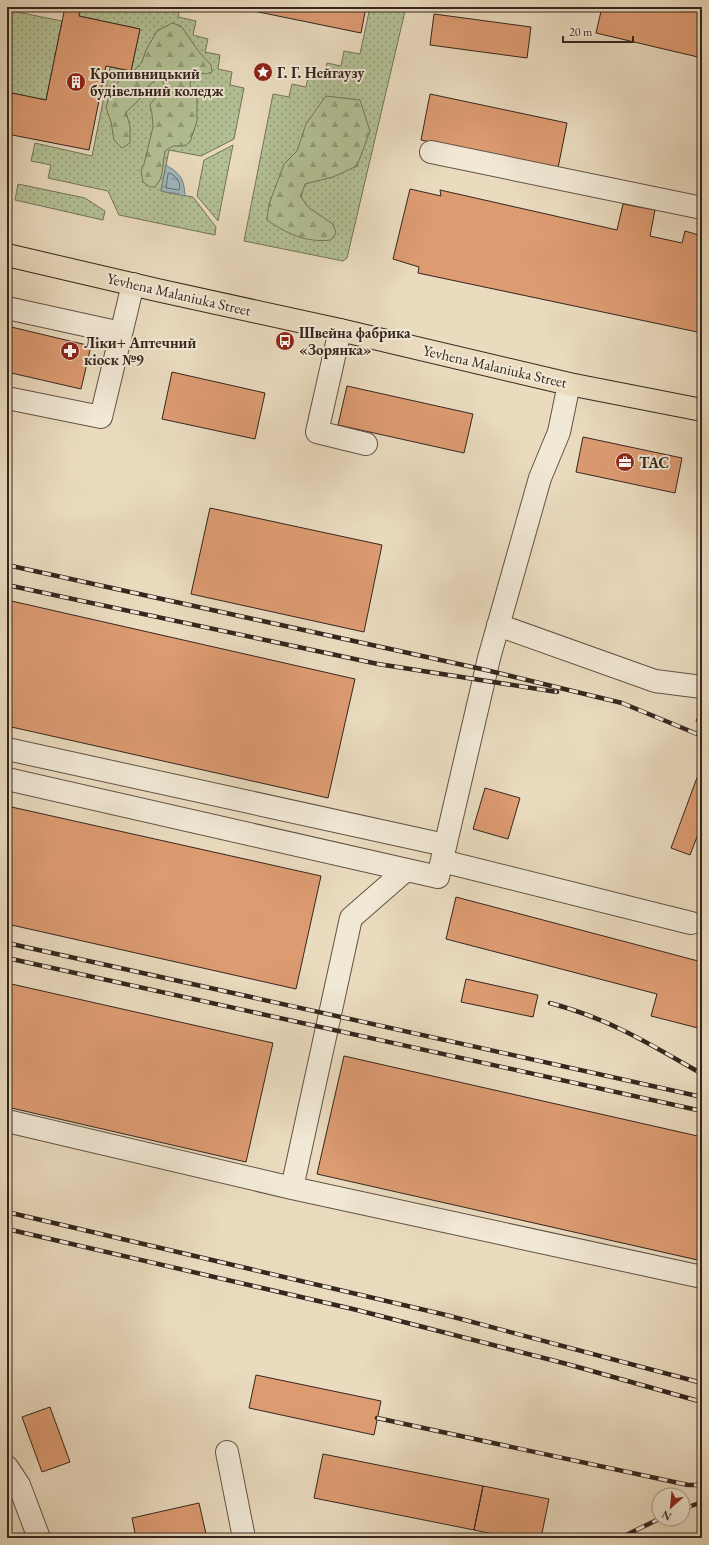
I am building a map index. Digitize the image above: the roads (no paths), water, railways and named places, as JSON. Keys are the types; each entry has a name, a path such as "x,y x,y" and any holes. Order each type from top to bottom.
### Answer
{"main road":[{"name":"Yevhena Malaniuka Street","path":"7,255 340,330 569,384 702,410"}],"street":[{"path":"431,152 702,208"},
{"path":"7,398 100,417 133,284"},
{"path":"7,308 121,333"},
{"path":"340,330 317,432 366,444"},
{"path":"7,779 438,877 498,625 540,478 559,432 569,384"},
{"path":"498,625 655,681 702,687"},
{"path":"7,749 443,853 691,923"},
{"path":"292,1188 351,918 406,870"},
{"path":"7,1121 292,1188 702,1277"},
{"path":"227,1452 244,1538"},
{"path":"7,1468 19,1485 39,1538"}],"water":[{"path":"166,165 175,171 183,181 185,196 161,191"}],"railway":[{"path":"7,565 486,670 622,703 702,736"},
{"path":"7,585 378,664 557,692"},
{"path":"7,943 702,1097"},
{"path":"7,958 702,1111"},
{"path":"550,1003 572,1009 629,1033 702,1074"},
{"path":"7,1212 446,1315 702,1383"},
{"path":"7,1229 357,1310 567,1364 702,1402"},
{"path":"377,1418 688,1485 702,1485"},
{"path":"691,1506 702,1502"},
{"path":"620,1538 651,1523"}],"place":[{"name":"Г. Г. Нейгаузу","path":"263,72"},
{"name":"Кропивницький будівельний коледж","path":"76,82"},
{"name":"Швейна фабрика «Зорянка»","path":"285,341"},
{"name":"Ліки+ Аптечний кіоск №9","path":"70,351"},
{"name":"ТАС","path":"625,462"}]}
